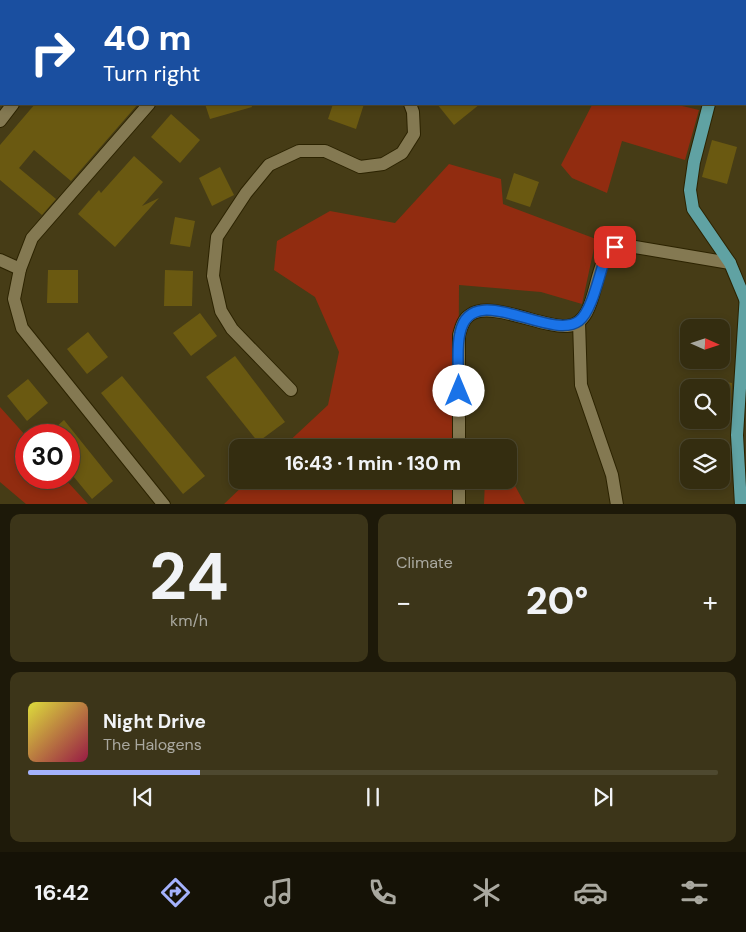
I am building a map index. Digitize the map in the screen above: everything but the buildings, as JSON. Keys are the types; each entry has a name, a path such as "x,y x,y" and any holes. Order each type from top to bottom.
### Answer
{"main road":[{"path":"709,105 694,162 690,190 693,209 730,263 746,297 737,435 741,504"}],"street":[{"path":"0,121 12,105"},
{"path":"148,105 32,238 20,270 14,299 22,328 164,504"},
{"path":"291,390 232,329 220,311 213,276 217,237 246,193 269,165 298,151 325,151 360,167 383,164 402,153 414,134 413,112 410,105"},
{"path":"459,439 459,335 463,322 470,314 480,311 506,313 568,326 579,322 587,313 606,254 615,247 629,246 730,263"},
{"path":"0,260 20,270"},
{"path":"579,322 581,385 612,475 617,504"},
{"path":"459,489 459,504"}],"shaded area":[{"path":"592,105 678,105 699,110 685,160 622,141 607,193 572,178 561,165"},
{"path":"449,164 501,179 503,204 596,239 582,304 541,292 459,285 458,439 292,439 328,405 339,352 315,297 274,270 277,241 330,211 395,223"},
{"path":"0,407 15,424 15,489 74,489 88,504 26,504 0,482"},
{"path":"240,489 458,489 457,504 224,504"},
{"path":"485,489 517,489 525,504 484,504"}],"route":[{"path":"459,391 459,335 463,322 470,314 480,311 506,313 568,326 579,322 587,313 606,254 615,247"}]}
